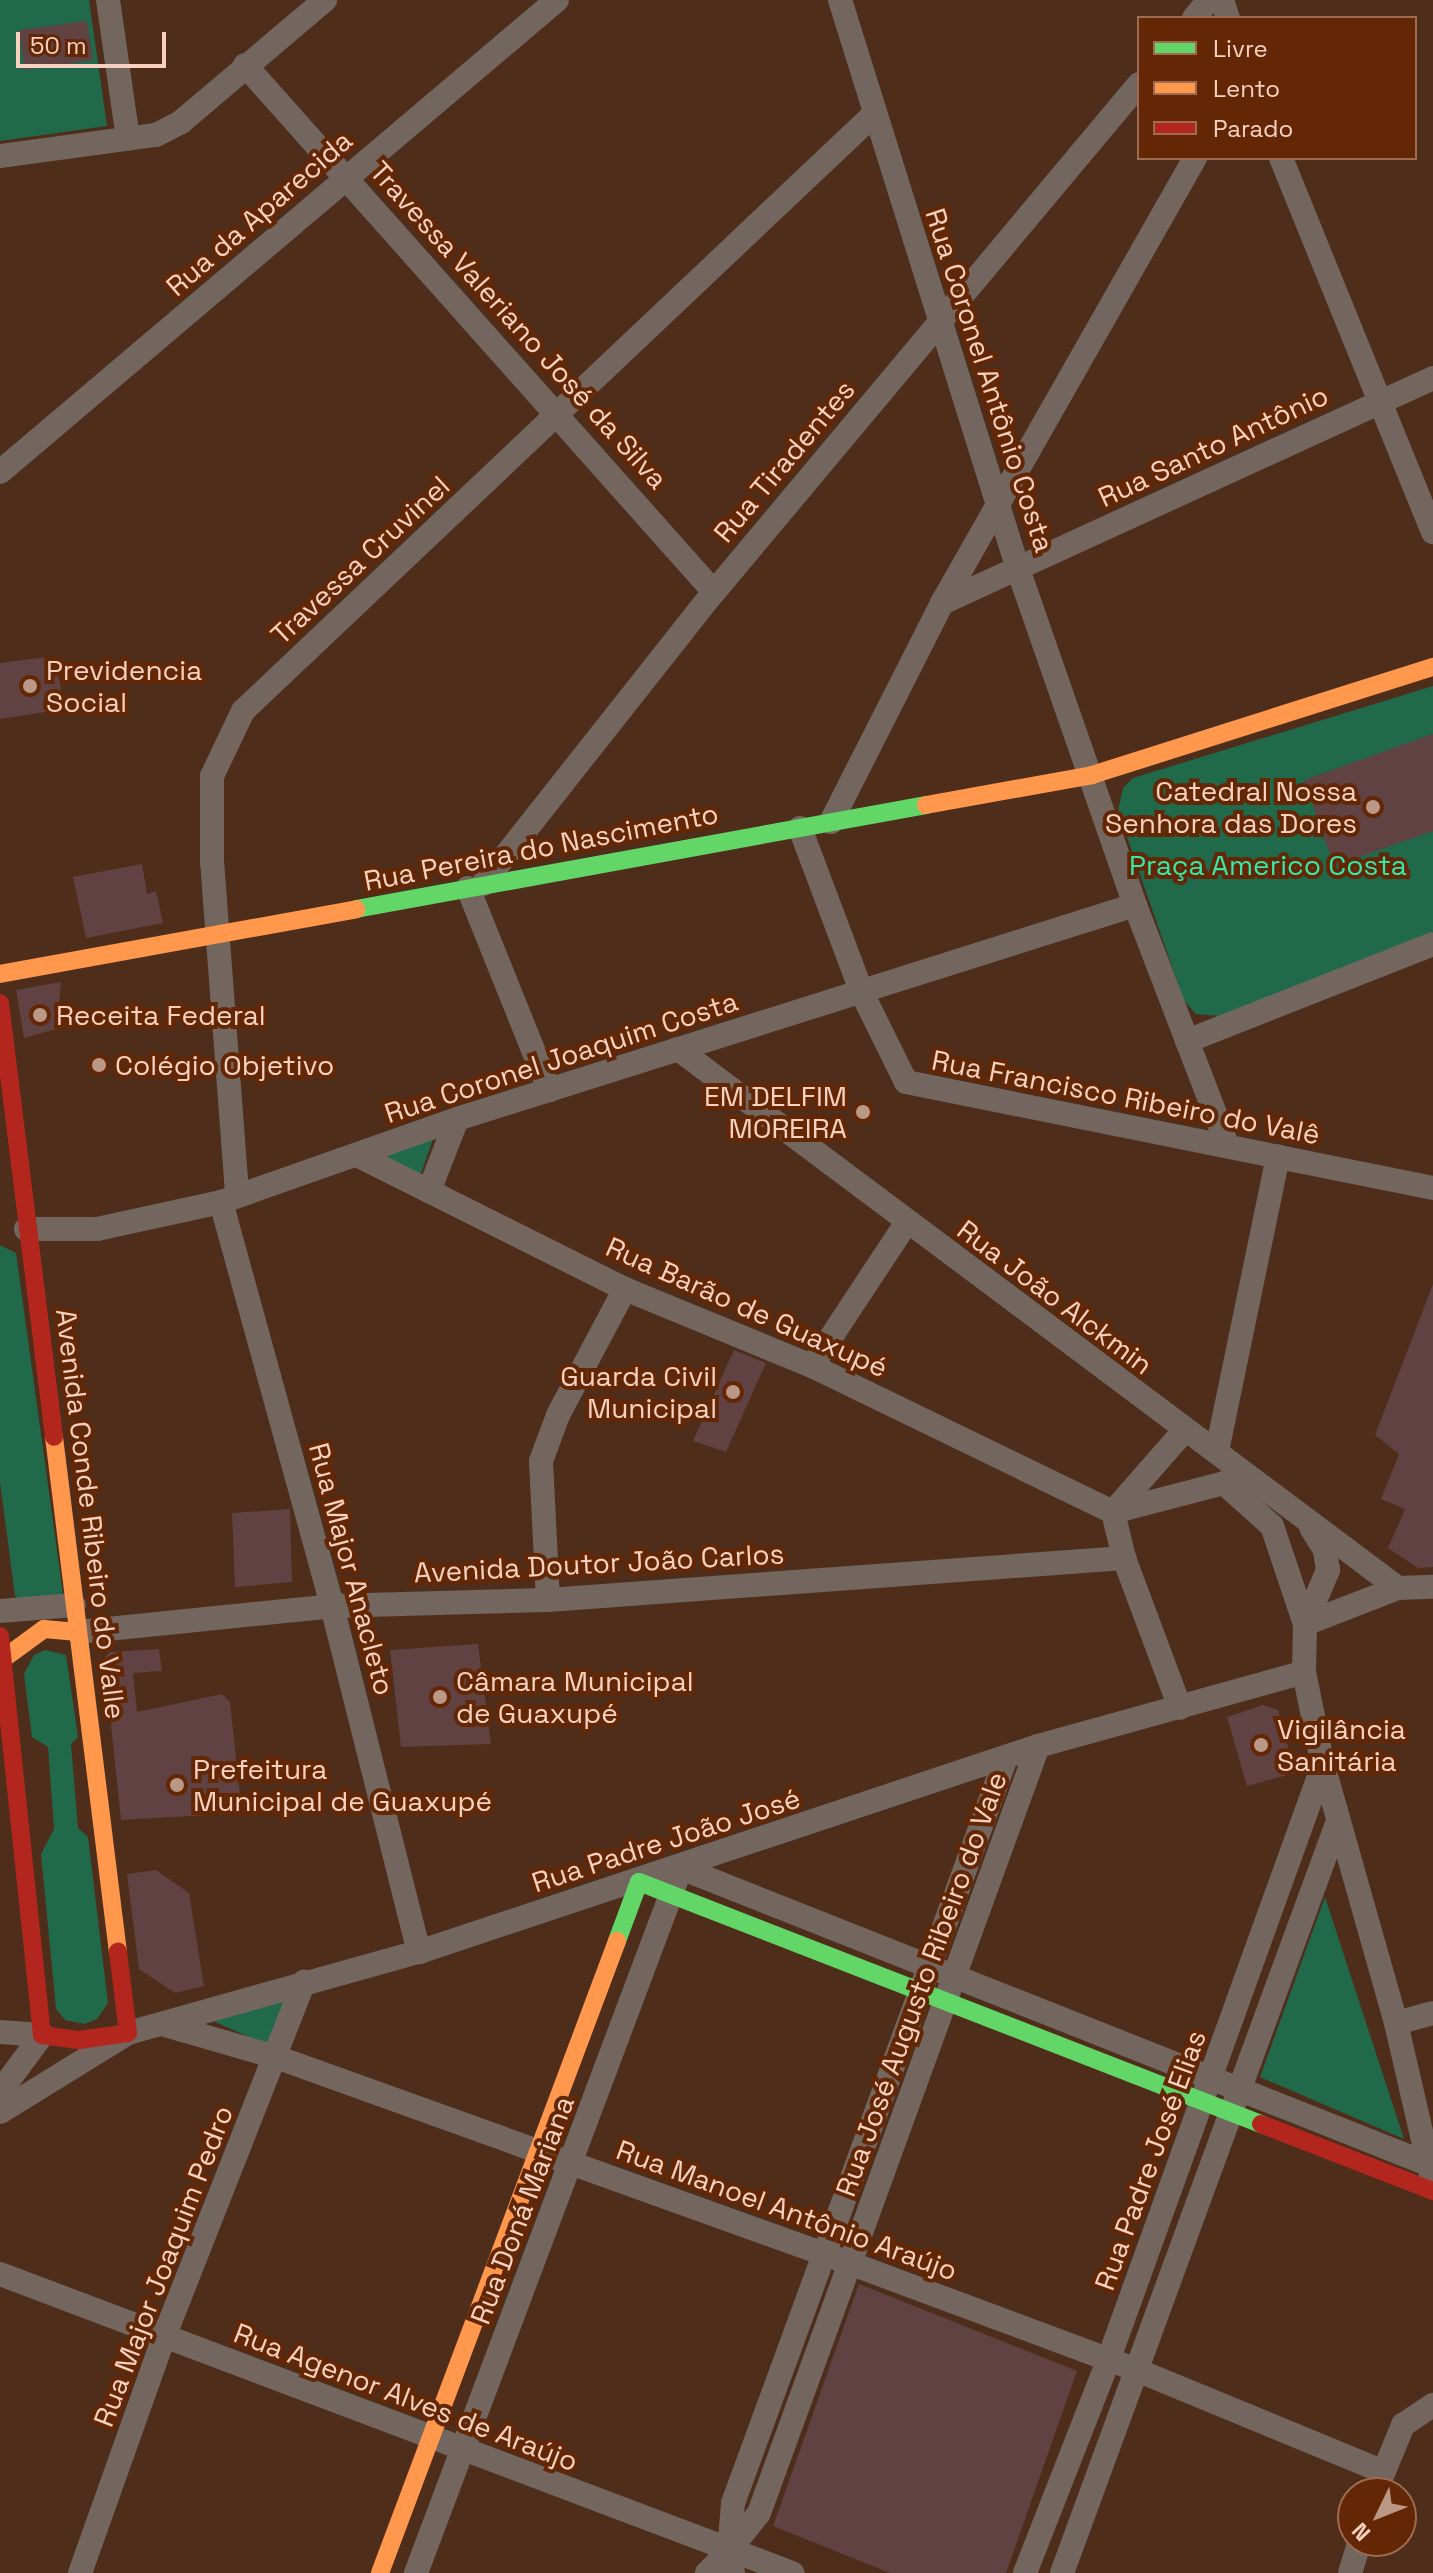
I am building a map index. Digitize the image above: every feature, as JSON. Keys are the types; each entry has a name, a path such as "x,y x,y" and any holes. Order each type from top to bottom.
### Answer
{"street":[{"path":"108,0 128,139"},
{"path":"0,156 156,135 181,122 325,0"},
{"name":"Rua da Aparecida","path":"0,472 557,0"},
{"name":"Rua Coronel Antônio Costa","path":"840,0 873,115 999,501 1018,569 1092,775"},
{"path":"1196,16 1209,0"},
{"name":"Travessa Valeriano José da Silva","path":"245,65 347,176 714,592"},
{"name":"Rua Tiradentes","path":"476,886 714,592 1137,86"},
{"name":"Travessa Cruvinel","path":"229,1198 222,936 212,863 212,776 243,711 873,115"},
{"path":"831,822 942,603 1194,160"},
{"path":"1282,160 1433,532"},
{"name":"Rua Santo Antônio","path":"942,603 1433,378"},
{"name":"Rua Pereira do Nascimento","path":"0,974 222,936 476,886 1092,775 1433,667"},
{"path":"1092,775 1135,905 1227,1145"},
{"name":"Rua Francisco Ribeiro do Valê","path":"800,828 862,993 898,1073 918,1089 1227,1145 1433,1188"},
{"path":"476,886 549,1090"},
{"name":"Rua Coronel Joaquim Costa","path":"0,1227 97,1229 229,1198 457,1119 1135,905"},
{"path":"1187,1041 1433,944"},
{"name":"Avenida Conde Ribeiro do Valle","path":"0,1003 128,2033"},
{"name":"Rua João Alckmin","path":"678,1049 1184,1431 1217,1451 1398,1588"},
{"path":"429,1191 457,1119"},
{"name":"Rua Barão de Guaxupé","path":"357,1155 625,1289 812,1366 1113,1512"},
{"path":"1217,1451 1278,1156"},
{"name":"Rua Major Anacleto","path":"229,1198 419,1952"},
{"path":"812,1366 907,1222"},
{"path":"548,1600 541,1461 558,1415 625,1289"},
{"path":"1113,1512 1184,1431"},
{"path":"1113,1512 1224,1483 1272,1526 1305,1624 1304,1672 1323,1765 1396,2023 1431,2180"},
{"path":"1113,1512 1124,1558 1180,1708"},
{"path":"1305,1624 1328,1570 1325,1550 1306,1520"},
{"name":"Avenida Doutor João Carlos","path":"78,1632 332,1606 548,1600 1124,1558"},
{"path":"1305,1624 1398,1588 1433,1587"},
{"path":"0,1611 74,1605"},
{"path":"3,1659 25,1638 44,1629 78,1632"},
{"path":"0,1636 5,1773 42,2035"},
{"name":"Rua Padre João José","path":"42,2035 79,2040 165,2025 304,1982 419,1952 639,1882 1005,1760 1038,1746 1304,1672"},
{"name":"Rua José Augusto Ribeiro do Vale","path":"707,2573 731,2562 759,2513 1038,1746"},
{"name":"Rua José Augusto Ribeiro do Vale","path":"731,2562 733,2503 1005,1760"},
{"name":"Rua Padre José Elias","path":"1025,2573 1108,2361 1323,1765"},
{"name":"Rua Padre José Elias","path":"1062,2573 1139,2371 1338,1821"},
{"path":"681,1868 1241,2086 1431,2180"},
{"name":"Rua Doná Mariana","path":"416,2573 573,2164 681,1868"},
{"path":"639,1882 1204,2100 1431,2180"},
{"name":"Rua Doná Mariana","path":"380,2573 542,2153 639,1882"},
{"name":"Rua Major Joaquim Pedro","path":"80,2573 164,2337 304,1982"},
{"path":"1396,2023 1433,2013"},
{"name":"Rua Manoel Antônio Araújo","path":"165,2025 276,2057 852,2264 1139,2371 1367,2477"},
{"path":"0,2032 42,2035"},
{"path":"0,2112 128,2033"},
{"path":"3,2076 42,2035"},
{"name":"Rua Agenor Alves de Araújo","path":"0,2274 462,2453 731,2562 792,2573"},
{"path":"1380,2477 1403,2425 1433,2405"}],"green space":[{"path":"0,0 89,0 107,126 0,141"},
{"name":"Praça Americo Costa","path":"1433,686 1433,932 1219,1016 1196,1014 1184,1001 1118,811 1123,788 1133,778"},
{"path":"433,1139 420,1176 383,1156"},
{"path":"0,1245 16,1253 63,1594 22,1603 15,1596 0,1482"},
{"path":"45,1650 66,1655 78,1737 71,1744 78,1828 88,1837 108,2003 97,2019 84,2024 65,2020 56,2009 41,1854 54,1829 48,1747 32,1737 24,1674 34,1655"},
{"path":"1325,1897 1404,2139 1260,2077"},
{"path":"291,1996 267,2045 213,2021"}],"building":[{"path":"87,21 93,60 25,70 19,30"},
{"name":"Previdencia Social","path":"47,657 55,659 65,709 0,719 0,663"},
{"name":"Catedral Nossa Senhora das Dores","path":"1433,734 1433,831 1334,866 1304,780"},
{"path":"142,864 147,894 156,891 163,923 86,938 73,877"},
{"name":"Receita Federal","path":"61,982 59,1004 64,1027 24,1038 16,990"},
{"path":"1433,1284 1433,1567 1418,1568 1388,1548 1405,1509 1381,1499 1399,1454 1375,1435"},
{"name":"Guarda Civil Municipal","path":"734,1350 766,1363 726,1452 693,1441"},
{"path":"290,1509 292,1582 235,1587 232,1513"},
{"name":"Câmara Municipal de Guaxupé","path":"478,1644 491,1744 401,1747 390,1650"},
{"path":"159,1649 162,1671 133,1673 137,1712 222,1694 230,1702 242,1813 121,1820 104,1658 110,1652"},
{"name":"Vigilância Sanitária","path":"1263,1705 1278,1710 1295,1773 1247,1786 1227,1717"},
{"path":"156,1870 189,1893 204,1986 175,1993 139,1969 127,1874"},
{"path":"859,2284 1077,2371 1006,2573 890,2573 773,2526"}],"traffic: fast":[{"path":"356,909 926,805"},
{"path":"617,1941 639,1882 1261,2124"}],"traffic: slow":[{"path":"926,805 1092,775 1433,667"},
{"path":"0,974 356,909"},
{"path":"54,1437 118,1952"},
{"path":"3,1659 44,1629 78,1632"},
{"path":"380,2573 617,1941"}],"traffic: jam":[{"path":"0,1003 54,1437"},
{"path":"0,1636 42,2035 79,2040 128,2033 118,1952"},
{"path":"1261,2124 1433,2191"}],"place":[{"name":"Previdencia Social","path":"30,686"},
{"name":"Catedral Nossa Senhora das Dores","path":"1373,807"},
{"name":"Receita Federal","path":"40,1015"},
{"name":"Colégio Objetivo","path":"99,1065"},
{"name":"EM DELFIM MOREIRA","path":"863,1112"},
{"name":"Guarda Civil Municipal","path":"733,1392"},
{"name":"Câmara Municipal de Guaxupé","path":"440,1697"},
{"name":"Vigilância Sanitária","path":"1261,1745"},
{"name":"Prefeitura Municipal de Guaxupé","path":"177,1785"}]}
